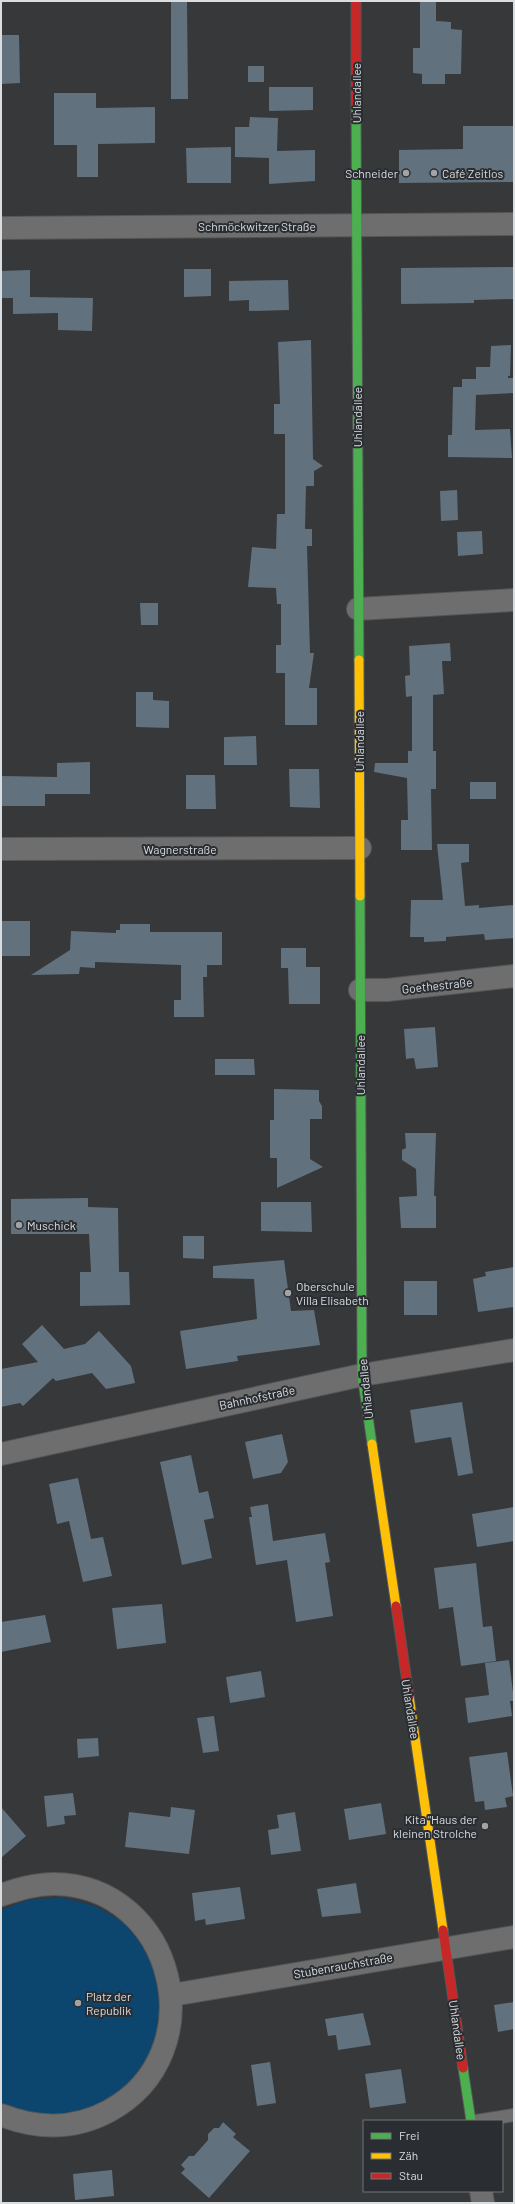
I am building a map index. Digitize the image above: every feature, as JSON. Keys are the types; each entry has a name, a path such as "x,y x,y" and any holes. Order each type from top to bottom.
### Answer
{"street":[{"name":"Uhlandallee","path":"356,1 362,1375 471,2120"},
{"name":"Schmöckwitzer Straße","path":"1,228 514,224"},
{"path":"358,609 514,600"},
{"name":"Wagnerstraße","path":"1,849 360,848"},
{"name":"Goethestraße","path":"360,990 387,990 514,976"},
{"name":"Bahnhofstraße","path":"1,1454 362,1375 514,1350"},
{"path":"1,1895 25,1887 55,1884 84,1889 117,1904 131,1914 153,1940 167,1971 172,1995 171,2021 165,2046 154,2070 138,2090 117,2106 99,2117 78,2123 57,2126 36,2126 1,2115"},
{"name":"Stubenrauchstraße","path":"172,1995 514,1937"},
{"path":"481,2192 483,2203"}],"lane":[{"path":"482,2120 514,2115"}],"shaded area":[{"name":"Platz der Republik","path":"64,1898 95,1906 123,1922 144,1947 162,1993 157,2041 131,2083 112,2099 90,2109 65,2115 41,2115 16,2109 1,2102 1,1910 31,1899"}],"building":[{"path":"171,1 187,1 188,99 171,99"},
{"path":"420,1 436,1 436,21 451,22 451,29 462,30 461,74 445,74 445,84 422,84 422,74 413,73 413,48 420,48"},
{"path":"1,35 19,35 20,83 1,84"},
{"path":"248,66 264,66 264,82 248,82"},
{"path":"269,87 313,87 313,110 269,111"},
{"path":"54,93 96,93 96,108 155,107 155,143 98,144 98,177 77,177 77,145 54,145"},
{"path":"250,117 278,118 277,151 315,150 315,181 269,184 269,158 235,157 235,127 249,127"},
{"path":"463,126 514,126 514,182 399,183 399,150 463,149"},
{"path":"231,147 231,183 187,183 186,148"},
{"path":"514,267 514,299 474,300 474,303 401,304 401,268"},
{"path":"184,269 211,269 211,296 184,297"},
{"path":"30,270 30,297 93,298 92,331 58,330 58,313 13,314 13,298 1,298 1,271"},
{"path":"288,280 289,310 249,311 249,300 229,301 229,281"},
{"path":"311,340 313,459 323,466 314,471 314,486 306,486 305,529 312,529 312,546 307,546 310,653 314,653 309,688 317,688 317,725 285,725 285,673 276,673 276,645 281,645 281,604 277,604 276,588 248,587 252,547 276,549 277,514 285,514 285,434 274,434 274,404 280,404 278,342"},
{"path":"511,345 510,376 508,376 508,378 514,378 514,393 476,395 475,430 510,429 512,458 448,457 448,435 452,435 453,387 462,387 462,379 476,379 476,367 490,367 491,346"},
{"path":"457,490 458,520 441,521 440,491"},
{"path":"482,531 483,554 458,556 457,532"},
{"path":"140,603 158,603 158,625 141,625"},
{"path":"450,643 451,661 442,661 444,694 433,695 433,751 436,751 436,789 431,789 432,850 401,850 401,820 408,820 407,778 374,772 375,763 408,763 408,751 412,751 412,696 406,697 405,676 410,675 409,646"},
{"path":"136,692 153,692 153,700 169,701 169,728 136,727"},
{"path":"256,736 257,765 224,765 224,737"},
{"path":"90,762 90,794 45,794 45,806 1,806 1,776 57,777 57,763"},
{"path":"289,769 319,769 320,808 290,807"},
{"path":"186,775 215,775 216,809 186,809"},
{"path":"470,782 496,782 496,799 470,799"},
{"path":"437,844 469,844 469,862 461,863 465,906 479,905 479,908 514,905 514,938 485,940 484,934 446,937 446,941 424,942 424,937 410,937 411,900 443,900"},
{"path":"1,921 30,921 30,956 2,956"},
{"path":"120,924 150,924 150,932 222,932 222,965 207,965 207,977 203,977 204,1017 174,1017 174,1000 181,1000 181,965 95,962 95,968 80,967 79,974 31,975 70,950 71,931 116,933 116,930 120,930"},
{"path":"281,948 306,948 306,967 320,967 320,1004 289,1004 288,968 281,968"},
{"path":"435,1027 438,1067 416,1069 414,1058 406,1059 404,1029"},
{"path":"215,1059 254,1059 255,1075 215,1075"},
{"path":"274,1089 319,1090 319,1101 322,1106 322,1119 310,1119 310,1159 323,1167 277,1188 277,1158 270,1158 270,1120 274,1120"},
{"path":"405,1133 436,1133 434,1196 436,1196 436,1228 401,1228 399,1197 417,1196 416,1169 402,1160 402,1150 406,1148"},
{"path":"88,1198 88,1207 118,1208 119,1272 129,1272 130,1305 80,1306 80,1272 91,1272 89,1234 11,1234 11,1199"},
{"path":"261,1202 311,1202 312,1232 261,1231"},
{"path":"183,1236 204,1236 204,1259 183,1258"},
{"path":"284,1260 291,1311 314,1310 320,1345 237,1356 238,1361 186,1369 180,1331 257,1319 254,1279 213,1278 213,1266"},
{"path":"514,1267 514,1307 478,1312 473,1279 486,1276 485,1272"},
{"path":"404,1281 437,1281 437,1315 404,1315"},
{"path":"42,1325 64,1349 85,1344 99,1331 131,1366 135,1383 106,1389 92,1373 56,1381 53,1378 23,1406 20,1403 1,1407 1,1369 38,1362 22,1344"},
{"path":"462,1402 473,1473 458,1476 451,1437 415,1443 410,1410"},
{"path":"282,1434 288,1462 281,1473 253,1479 245,1442"},
{"path":"191,1455 199,1493 208,1491 214,1518 204,1520 212,1558 182,1565 160,1462"},
{"path":"78,1478 91,1539 103,1537 112,1576 83,1582 69,1521 57,1524 49,1484"},
{"path":"268,1504 273,1541 325,1533 330,1562 325,1563 333,1616 296,1622 287,1560 256,1565 249,1517 252,1517 250,1507"},
{"path":"514,1507 514,1541 477,1547 472,1514"},
{"path":"476,1563 483,1627 492,1626 496,1661 461,1666 453,1607 439,1609 434,1568"},
{"path":"162,1604 166,1643 117,1649 112,1608"},
{"path":"45,1615 51,1642 1,1652 1,1622"},
{"path":"509,1660 514,1701 510,1701 512,1716 468,1723 465,1698 489,1695 485,1663"},
{"path":"261,1671 265,1697 230,1703 226,1677"},
{"path":"214,1716 219,1751 203,1753 197,1718"},
{"path":"98,1738 99,1756 78,1758 77,1739"},
{"path":"507,1752 513,1796 505,1798 507,1807 485,1810 484,1801 475,1802 469,1757"},
{"path":"73,1793 76,1815 64,1816 65,1824 47,1827 44,1796"},
{"path":"381,1803 386,1834 349,1840 344,1809"},
{"path":"1,1807 26,1836 1,1858"},
{"path":"171,1807 195,1810 189,1854 125,1847 129,1812 170,1817"},
{"path":"295,1812 301,1851 271,1855 268,1830 279,1828 277,1815"},
{"path":"356,1883 361,1913 322,1917 317,1889"},
{"path":"240,1887 245,1919 206,1925 205,1919 195,1921 192,1893"},
{"path":"514,2002 514,2029 498,2032 494,2005"},
{"path":"363,2013 371,2045 338,2050 336,2035 328,2036 325,2019"},
{"path":"270,2062 276,2103 257,2106 251,2065"},
{"path":"401,2069 406,2103 370,2108 365,2074"},
{"path":"223,2122 236,2134 233,2137 250,2151 209,2198 181,2173 185,2169 181,2165 189,2156 194,2156 208,2140 208,2134 214,2128 219,2128"},
{"path":"112,2170 114,2196 75,2200 73,2174"}],"traffic: fast":[{"path":"356,107 359,660"},
{"path":"360,896 362,1375 372,1444"},
{"path":"463,2068 471,2120"}],"traffic: slow":[{"path":"359,660 360,896"},
{"path":"372,1444 396,1606"},
{"path":"409,1696 443,1930"}],"traffic: jam":[{"path":"356,1 356,107"},
{"path":"396,1606 409,1696"},
{"path":"443,1930 463,2068"}],"place":[{"name":"Schneider","path":"406,173"},
{"name":"Café Zeitlos","path":"434,173"},
{"name":"Muschick","path":"19,1225"},
{"name":"Oberschule Villa Elisabeth","path":"288,1293"},
{"name":"Kita \"Haus der kleinen Strolche","path":"485,1826"},
{"name":"Platz der Republik","path":"78,2003"}]}
